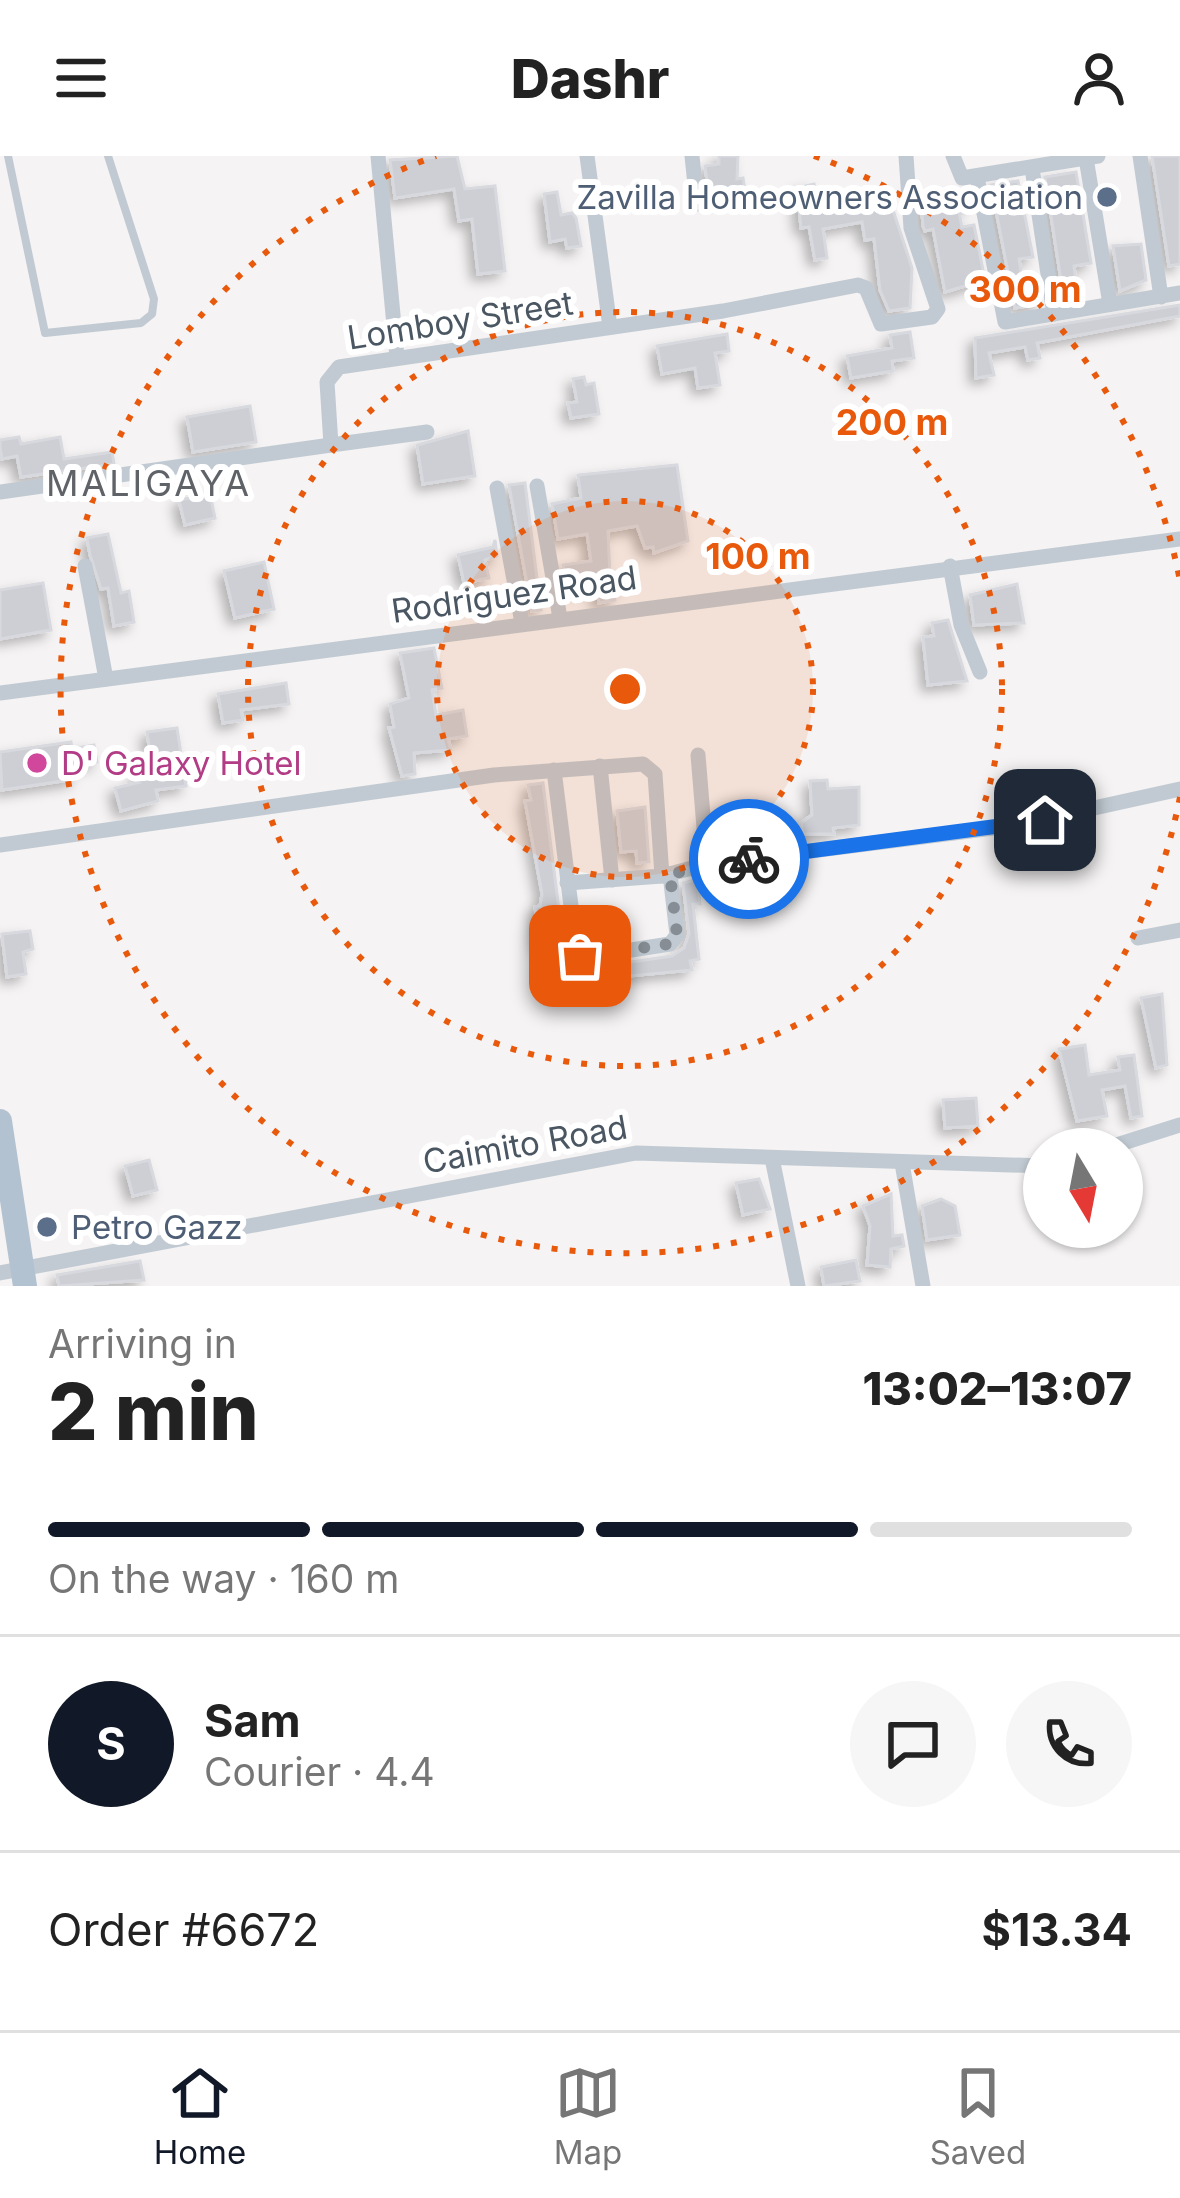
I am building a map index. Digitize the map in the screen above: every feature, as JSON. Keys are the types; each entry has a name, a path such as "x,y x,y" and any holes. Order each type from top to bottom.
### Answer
{"main road":[{"path":"0,1121 16,1276"}],"street":[{"path":"378,156 397,357"},
{"path":"586,156 610,327"},
{"path":"692,156 697,204"},
{"name":"Lomboy Street","path":"331,445 330,375 339,367 858,285 866,287 881,324 937,312 931,276 911,228 906,156"},
{"path":"952,156 959,175 977,177 1092,157 1110,304"},
{"path":"1140,156 1161,297"},
{"path":"1032,168 1054,314"},
{"path":"977,177 1003,319 1008,323 1180,293"},
{"path":"0,492 427,431"},
{"path":"537,486 560,618"},
{"path":"497,488 522,623"},
{"name":"Rodriguez Road","path":"0,693 1180,538"},
{"path":"85,566 106,679"},
{"path":"950,566 961,625 980,672"},
{"path":"698,755 707,864"},
{"path":"0,845 554,770 643,764 653,768 677,935 670,944 586,957 574,950 554,770"},
{"path":"601,766 612,880"},
{"path":"567,883 666,875 707,864 1017,825 1180,789"},
{"path":"1138,938 1180,930"},
{"path":"1143,1137 1180,1125"},
{"name":"Caimito Road","path":"16,1276 622,1155 1023,1165"},
{"path":"772,1158 798,1286"},
{"path":"902,1162 923,1286"}],"lane":[{"path":"8,156 45,333 141,323 152,314 154,299 108,156"}],"building":[{"path":"457,156 465,189 495,186 505,271 478,274 472,219 459,221 454,189 395,198 390,160"},
{"path":"719,156 738,156 737,179 743,178 745,191 709,196 705,166 719,164"},
{"path":"1152,156 1180,156 1180,264 1169,266"},
{"path":"1076,172 1091,263 1074,266 1078,298 1064,300 1045,177"},
{"path":"1018,181 1033,257 1019,259 1022,279 1025,293 1038,290 1040,304 1015,308 991,185"},
{"path":"814,184 818,206 875,198 877,206 891,204 912,268 910,308 889,311 880,290 874,239 865,240 862,222 823,229 827,258 815,260 809,227 801,228 797,188"},
{"path":"557,192 561,215 572,213 576,218 581,246 567,248 565,239 550,242 544,194"},
{"path":"968,192 970,205 958,208 962,227 974,225 985,280 945,292 933,229 925,231 923,226 921,200"},
{"path":"1141,244 1146,280 1120,291 1113,246"},
{"path":"1180,305 1180,316 1037,343 1040,358 1028,360 1025,347 989,353 994,375 976,378 975,338"},
{"path":"910,332 914,358 892,361 893,371 851,378 847,356 892,348 890,335"},
{"path":"727,334 729,351 715,353 720,385 698,388 695,368 662,374 657,346"},
{"path":"584,377 586,385 594,383 599,414 571,418 568,403 577,402 573,379"},
{"path":"250,406 256,442 193,452 187,417"},
{"path":"468,431 475,476 423,484 417,445"},
{"path":"19,437 21,444 60,437 64,459 112,452 114,464 21,477 17,456 2,459 0,447 0,440"},
{"path":"677,465 688,541 654,553 653,547 645,548 637,526 608,531 610,576 621,574 623,585 613,587 615,600 599,603 596,583 567,588 563,565 591,561 587,534 558,539 552,504 581,498 578,475"},
{"path":"525,483 541,610 532,611 509,485"},
{"path":"210,494 215,518 185,525 179,500"},
{"path":"108,534 121,593 129,591 134,622 114,626 108,588 101,589 87,538"},
{"path":"495,540 497,556 485,560 489,578 464,583 458,555 493,547"},
{"path":"264,562 274,609 235,618 224,571"},
{"path":"43,583 51,630 0,639 0,590"},
{"path":"1017,584 1024,623 974,625 970,595"},
{"path":"948,620 967,681 928,685 923,637 934,636 932,623"},
{"path":"434,648 442,688 432,690 436,715 463,710 467,736 448,739 451,750 414,753 415,774 402,776 389,728 394,727 390,704 409,698 400,653"},
{"path":"286,683 289,704 241,710 243,720 223,723 218,694"},
{"path":"177,728 186,786 156,790 158,801 121,811 115,788 140,782 138,770 152,768 147,732"},
{"name":"D' Galaxy Hotel","path":"71,742 72,749 94,745 97,762 74,766 76,779 2,790 0,752"},
{"path":"827,780 828,789 859,787 859,825 833,828 834,834 803,834 801,823 812,815 810,781"},
{"path":"543,783 563,942 540,946 535,907 540,906 542,894 525,801 531,800 528,785"},
{"path":"645,807 649,862 637,863 636,851 621,852 617,811"},
{"path":"698,879 700,904 693,904 699,959 690,961 692,970 620,977 617,964 672,956 684,948 689,934 683,883"},
{"path":"30,931 33,949 23,952 26,974 7,977 2,934"},
{"path":"1162,994 1167,1065 1156,1068 1141,998"},
{"path":"1085,1045 1089,1075 1120,1070 1118,1057 1134,1055 1142,1116 1131,1118 1125,1086 1102,1090 1107,1116 1077,1121 1059,1049"},
{"path":"976,1098 978,1126 945,1128 943,1100"},
{"path":"149,1160 157,1190 133,1196 125,1166"},
{"path":"759,1179 770,1209 743,1215 736,1183"},
{"path":"891,1194 893,1236 902,1235 904,1246 891,1249 890,1267 867,1265 870,1226 863,1206"},
{"path":"941,1199 955,1206 960,1235 927,1240 922,1206"},
{"path":"856,1260 860,1281 824,1286 821,1267"},
{"path":"140,1261 144,1280 59,1286 57,1275"}],"way so far":[{"path":"580,956 670,944 677,935 670,874 749,859"}],"place":[{"name":"Zavilla Homeowners Association","path":"1107,197"},
{"name":"D' Galaxy Hotel","path":"37,763"},
{"name":"Petro Gazz","path":"47,1227"}],"district":[{"name":"MALIGAYA","path":"149,483"}],"route":[{"path":"749,859 1045,820"}]}
